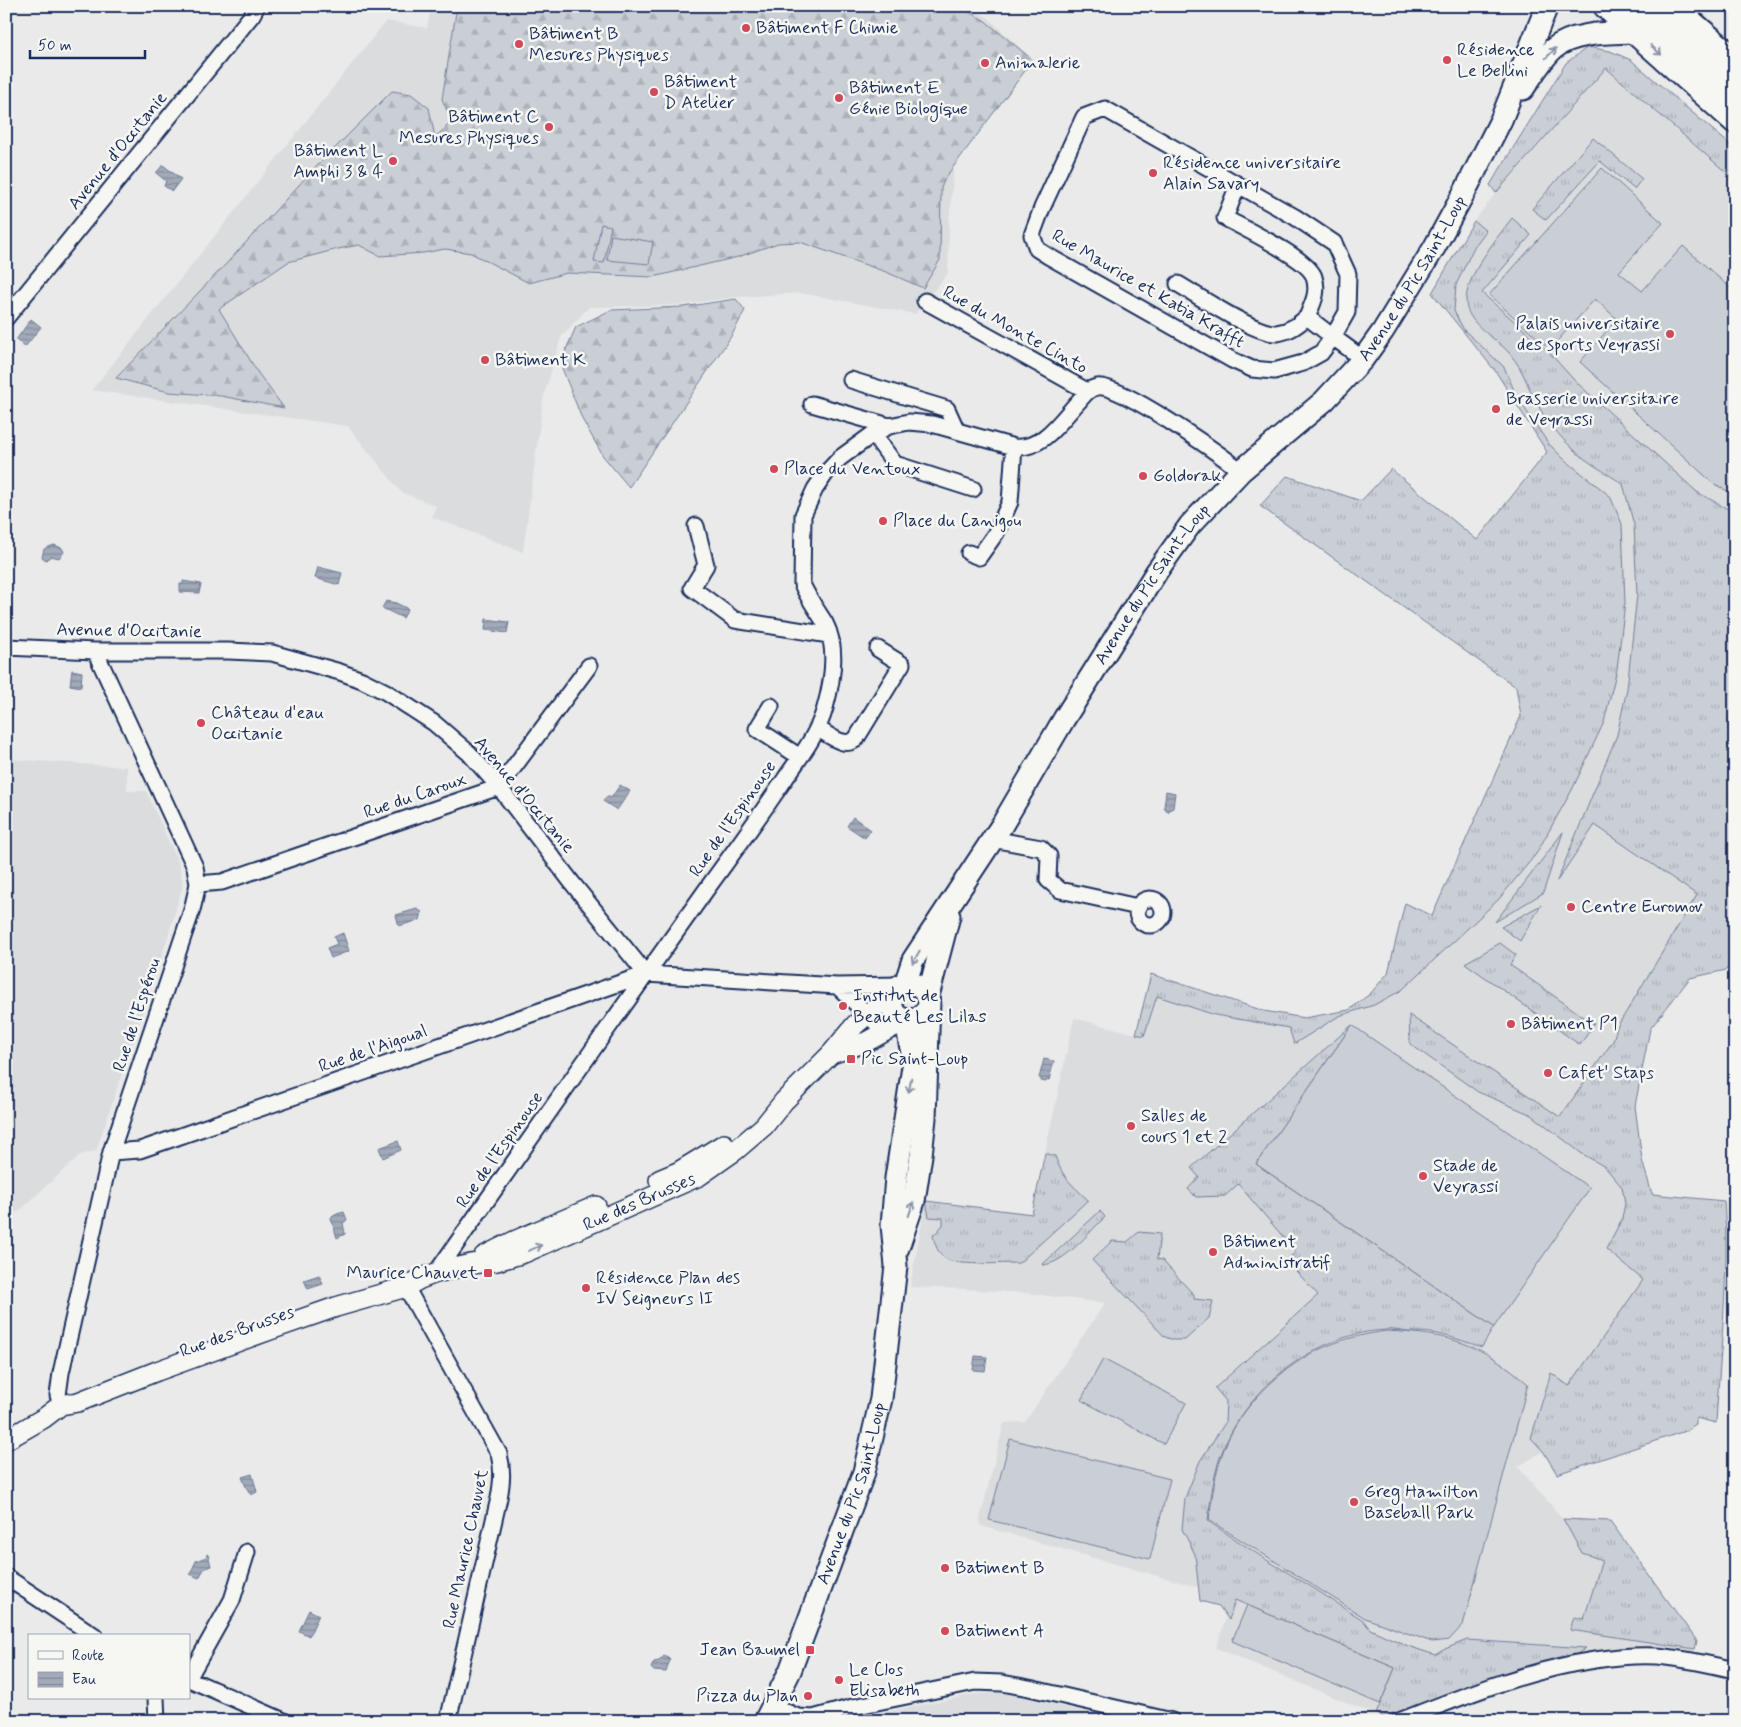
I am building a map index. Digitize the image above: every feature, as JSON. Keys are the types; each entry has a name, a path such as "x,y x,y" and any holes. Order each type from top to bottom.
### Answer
{"main road":[{"name":"Avenue du Pic Saint-Loup","path":"901,986 913,960 952,904 1002,825 1064,719 1157,571 1190,525 1241,471 1324,401 1363,359 1383,331 1434,248 1501,120 1547,6"},
{"path":"1606,6 1735,121"},
{"path":"1639,6 1735,90"},
{"path":"1672,6 1735,60"},
{"name":"Avenue du Pic Saint-Loup","path":"1501,120 1537,68 1554,48 1578,37 1635,32"},
{"name":"Avenue du Pic Saint-Loup","path":"769,1713 790,1671 864,1472 882,1399 896,1255 914,1201 921,1155 925,1118 928,1002 952,904"},
{"path":"917,984 925,991 928,1002 925,1012 917,1019 906,1020 896,1014 892,999 901,986 917,984"},
{"name":"Avenue du Pic Saint-Loup","path":"896,1255 892,1225 896,1178 914,1060 906,1020"}],"street":[{"name":"Avenue d'Occitanie","path":"6,318 252,15 257,6"},
{"name":"Rue Maurice et Katia Krafft","path":"1105,110 1295,217 1334,244 1348,274 1347,312 1333,337 1321,353 1303,363 1274,371 1252,369 1214,350 1037,249 1032,235 1042,208 1084,118 1105,110"},
{"path":"1238,185 1225,218 1294,256 1314,275 1316,294 1307,317 1363,359"},
{"name":"Rue Maurice et Katia Krafft","path":"1178,284 1255,328 1275,333 1283,332 1291,330 1307,317"},
{"name":"Rue du Monte Cinto","path":"925,301 1087,391"},
{"path":"851,380 947,408 957,431"},
{"path":"1087,391 1102,387 1133,400 1210,447 1241,471"},
{"name":"Rue de l'Espinouse","path":"421,1280 646,974 818,729 825,709 832,667 832,648 826,625 802,584 803,516 815,489 826,473 840,458 873,434 890,426 909,422 932,424 1014,447 1023,448 1038,444 1087,391"},
{"path":"812,404 890,426"},
{"path":"873,434 895,464 973,489"},
{"path":"969,553 979,557 996,533 1010,502 1014,447"},
{"path":"696,526 706,565 692,588 736,620 829,635"},
{"name":"Avenue d'Occitanie","path":"6,647 95,651 228,651 272,653 340,672 386,692 434,723 468,753 499,787 573,884 646,974"},
{"path":"818,729 844,744 855,740 902,664 878,648"},
{"name":"Rue de l'Espérou","path":"62,1405 58,1395 61,1373 111,1152 189,920 198,884 195,867 95,651"},
{"path":"499,787 589,666"},
{"path":"771,706 757,729 800,757"},
{"name":"Rue du Caroux","path":"198,884 222,882 499,787"},
{"path":"992,839 1041,848 1049,856 1048,880 1060,890 1138,907"},
{"path":"646,974 837,986 901,986"},
{"name":"Rue de l'Aigoual","path":"111,1152 140,1150 646,974"},
{"path":"837,986 886,1032"},
{"name":"Rue des Brusses","path":"6,1428 40,1409 78,1402 157,1371 336,1307 471,1264 524,1253 699,1176 736,1150 764,1126 784,1101 831,1054 865,1014 901,986"},
{"name":"Rue des Brusses","path":"831,1054 866,1042 906,1020"},
{"name":"Rue Maurice Chauvet","path":"421,1280 499,1454 502,1466 499,1498 448,1721"},
{"name":"Rue des Brusses","path":"6,1440 62,1405"},
{"path":"190,1676 232,1600 247,1552"},
{"path":"6,1577 91,1634"},
{"path":"1399,1721 1503,1681 1564,1665 1623,1656 1688,1659 1735,1670"},
{"path":"190,1678 284,1721"},
{"path":"769,1713 798,1718 825,1718 853,1707 975,1682 984,1682 1029,1688 1172,1721"},
{"path":"156,1700 157,1721"}],"shaded area":[{"path":"431,6 964,6 987,17 1033,60 954,166 949,222 948,273 915,314 801,293 736,297 680,305 589,307 561,337 543,399 523,552 432,517 436,506 401,492 348,426 92,390 386,21 427,28"},
{"path":"1606,68 1735,180 1735,957 1726,970 1690,978 1651,1024 1635,1106 1642,1160 1652,1194 1724,1201 1726,1229 1722,1340 1716,1423 1696,1418 1696,1424 1685,1431 1557,1474 1543,1451 1518,1467 1563,1519 1610,1521 1697,1641 1694,1654 1607,1649 1577,1654 1509,1674 1382,1717 1216,1648 1233,1597 981,1526 980,1519 1004,1423 1025,1422 1105,1303 1025,1293 910,1287 926,1201 1032,1213 1074,1018 1136,1034 1151,974 1264,1011 1304,1018 1349,1010 1371,993 1388,973 1405,903 1432,916 1521,716 1516,687 1260,506 1287,476 1361,501 1391,469 1477,540 1547,452 1496,372 1432,293 1474,221 1496,193"},
{"path":"6,759 127,767 127,791 146,791 179,864 183,884 166,943 96,1151 80,1155 17,1213 6,1202 6,1138 11,1123 6,1121"},
{"path":"1002,1692 1116,1719 1116,1721 839,1721 977,1694"}],"green space":[{"path":"457,6 957,6 984,20 1033,60 945,178 941,188 940,260 923,288 886,272 800,242 778,243 738,257 653,277 567,273 529,283 471,253 445,249 423,253 380,256 359,245 288,262 219,309 258,373 284,408 221,396 169,392 116,378 226,264 310,173 392,91 411,94 429,108 435,137 452,122 442,99"},
{"path":"1588,47 1610,51 1631,60 1735,149 1735,180 1606,68 1496,193 1490,185 1566,63"},
{"path":"1593,138 1642,179 1634,189 1600,161 1546,220 1532,209"},
{"name":"Palais universitaire des sports Veyrassi","path":"1602,168 1663,223 1619,272 1642,291 1683,246 1735,292 1735,495 1714,484 1580,362 1617,319 1595,299 1550,349 1489,295"},
{"path":"1512,218 1531,235 1482,293 1547,350 1574,380 1697,492 1735,513 1735,957 1726,970 1690,978 1650,1029 1635,1106 1642,1160 1652,1194 1724,1201 1726,1256 1724,1312 1716,1423 1696,1418 1696,1424 1685,1431 1557,1474 1543,1451 1531,1438 1551,1373 1569,1386 1643,1280 1606,1249 1622,1219 1625,1203 1622,1187 1605,1167 1581,1153 1532,1115 1478,1092 1410,1044 1409,1015 1560,1117 1613,1041 1617,1027 1697,895 1595,825 1557,881 1617,735 1627,689 1637,595 1634,525 1623,484 1584,458 1558,434 1537,404 1522,373 1510,354 1476,323 1467,309 1468,290 1477,268"},
{"path":"1474,221 1486,231 1474,247 1456,285 1454,311 1464,330 1504,367 1517,397 1548,443 1565,460 1610,496 1622,524 1625,603 1617,669 1604,722 1572,790 1536,854 1499,899 1402,990 1374,1005 1339,1016 1294,1044 1289,1028 1215,1015 1157,996 1144,1036 1136,1034 1151,974 1264,1011 1304,1018 1349,1010 1371,993 1388,973 1405,903 1432,916 1521,716 1516,687 1260,506 1287,476 1361,501 1391,469 1477,540 1547,452 1496,372 1432,293"},
{"path":"601,224 611,226 604,263 594,262"},
{"path":"611,235 653,242 649,264 607,260"},
{"path":"736,299 745,310 732,335 629,487 603,456 582,419 560,363 576,327 611,310 683,307"},
{"path":"1563,832 1543,893 1495,922"},
{"path":"1541,905 1520,941 1501,927"},
{"path":"1500,943 1516,955 1510,965 1594,1024 1580,1045 1465,963"},
{"path":"1352,1025 1256,1164 1494,1327 1482,1347 1438,1334 1397,1330 1360,1333 1335,1341 1289,1366 1251,1403 1236,1424 1224,1447 1215,1474 1208,1521 1363,1620 1370,1629 1408,1646 1435,1655 1467,1640 1586,1648 1577,1654 1509,1674 1382,1717 1376,1714 1395,1668 1235,1600 1229,1620 1219,1606 1200,1601 1195,1554 1182,1529 1185,1498 1200,1461 1225,1423 1226,1401 1215,1388 1318,1295 1286,1260 1296,1252 1238,1184 1225,1196 1196,1197 1188,1189 1199,1177 1191,1168"},
{"name":"Stade de Veyrassi","path":"1352,1025 1590,1188 1494,1327 1256,1164"},
{"path":"1045,1153 1055,1156 1064,1175 1088,1200 1019,1263 982,1264 955,1262 948,1260 939,1252 933,1234 943,1225 943,1218 929,1217 926,1201 1032,1214"},
{"path":"1100,1211 1105,1217 1076,1246 1059,1259 1042,1265"},
{"path":"1139,1232 1160,1234 1157,1259 1162,1260 1194,1295 1194,1299 1213,1301 1209,1318 1185,1340 1174,1340 1165,1337 1092,1260 1112,1241 1127,1242"},
{"name":"Greg Hamilton Baseball Park","path":"1386,1331 1427,1335 1462,1343 1495,1358 1528,1384 1463,1625 1449,1640 1432,1642 1365,1618 1209,1520 1216,1475 1224,1449 1241,1417 1266,1388 1295,1364 1327,1346 1356,1337"},
{"path":"1103,1359 1186,1403 1164,1444 1081,1400"},
{"path":"1010,1439 1170,1479 1150,1559 989,1520"},
{"path":"1563,1519 1610,1521 1697,1641 1695,1649 1570,1630 1574,1617 1584,1619 1602,1560 1582,1553"},
{"path":"1247,1605 1395,1668 1380,1704 1232,1641"}],"water":[{"path":"163,165 181,179 172,191 164,186 166,181 156,173"},
{"path":"31,319 41,327 25,347 16,340"},
{"path":"54,545 62,548 64,552 59,558 51,556 46,560 42,557 44,549"},
{"path":"318,567 342,573 339,585 315,578"},
{"path":"183,581 201,584 199,593 180,592 180,584 183,584"},
{"path":"386,601 396,603 408,609 403,618 382,608"},
{"path":"486,619 509,622 507,633 485,630"},
{"path":"72,670 82,672 81,687 70,685"},
{"path":"620,785 630,791 617,810 603,801 607,796 611,798"},
{"path":"1166,791 1175,793 1173,808 1168,812 1164,807"},
{"path":"853,817 871,830 865,838 847,826"},
{"path":"417,909 422,912 420,920 399,926 396,915"},
{"path":"343,933 349,951 331,958 327,948 337,944 334,937"},
{"path":"1044,1059 1054,1061 1049,1080 1046,1082 1041,1081 1041,1078 1039,1078"},
{"path":"398,1141 401,1150 383,1158 379,1148"},
{"path":"344,1212 347,1220 343,1223 345,1234 337,1238 331,1218 333,1215"},
{"path":"319,1275 323,1284 308,1289 304,1280"},
{"path":"975,1356 987,1357 985,1371 973,1370"},
{"path":"252,1474 257,1492 251,1495 242,1477"},
{"path":"207,1554 210,1556 211,1566 204,1569 199,1578 190,1574 196,1561 206,1557"},
{"path":"309,1610 319,1615 309,1636 299,1631"},
{"path":"664,1656 670,1660 666,1672 654,1671 651,1668 654,1662 659,1661"}],"place":[{"name":"Bâtiment F Chimie","path":"746,28"},
{"name":"Bâtiment B Mesures Physiques","path":"519,44"},
{"name":"Résidence Le Bellini","path":"1447,60"},
{"name":"Animalerie","path":"985,63"},
{"name":"Bâtiment D Atelier","path":"654,92"},
{"name":"Bâtiment E Génie Biologique","path":"839,98"},
{"name":"Bâtiment C Mesures Physiques","path":"549,127"},
{"name":"Bâtiment L Amphi 3 & 4","path":"393,161"},
{"name":"Résidence universitaire Alain Savary","path":"1153,173"},
{"name":"Palais universitaire des sports Veyrassi","path":"1670,334"},
{"name":"Bâtiment K","path":"485,360"},
{"name":"Brasserie universitaire de Veyrassi","path":"1496,409"},
{"name":"Place du Ventoux","path":"774,469"},
{"name":"Goldorak","path":"1143,476"},
{"name":"Place du Canigou","path":"883,521"},
{"name":"Château d'eau Occitanie","path":"201,723"},
{"name":"Centre Euromov","path":"1571,907"},
{"name":"Institut de Beauté Les Lilas","path":"843,1006"},
{"name":"Bâtiment P1","path":"1511,1024"},
{"name":"Pic Saint-Loup","path":"851,1059"},
{"name":"Cafet' Staps","path":"1548,1073"},
{"name":"Salles de cours 1 et 2","path":"1131,1126"},
{"name":"Stade de Veyrassi","path":"1423,1176"},
{"name":"Bâtiment Administratif","path":"1213,1252"},
{"name":"Maurice Chauvet","path":"488,1273"},
{"name":"Résidence Plan des IV Seigneurs II","path":"586,1288"},
{"name":"Greg Hamilton Baseball Park","path":"1354,1502"},
{"name":"Batiment B","path":"945,1568"},
{"name":"Batiment A","path":"945,1631"},
{"name":"Jean Baumel","path":"810,1650"},
{"name":"Le Clos Elisabeth","path":"839,1680"},
{"name":"Pizza du Plan","path":"808,1696"}]}
